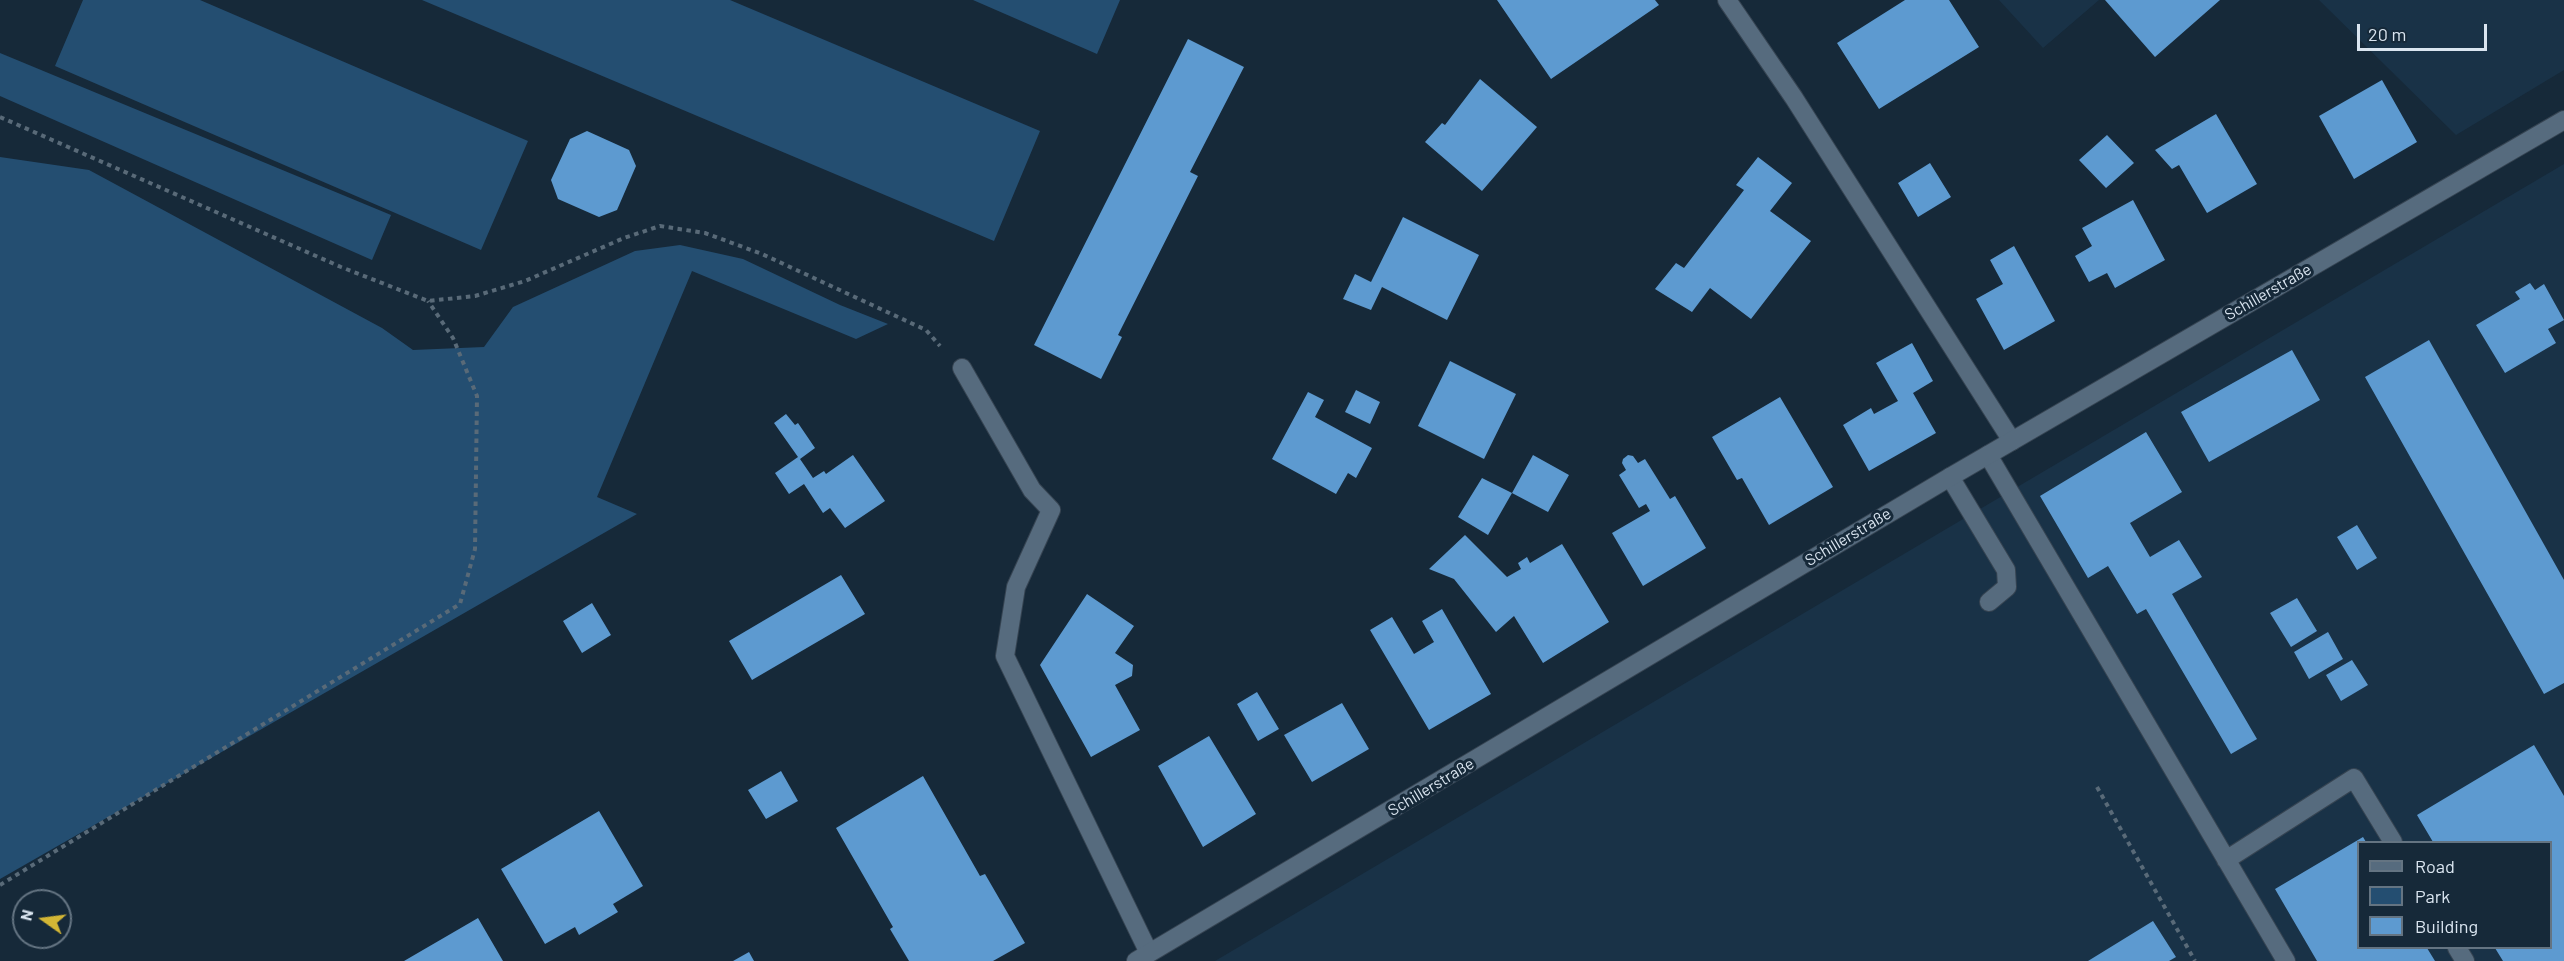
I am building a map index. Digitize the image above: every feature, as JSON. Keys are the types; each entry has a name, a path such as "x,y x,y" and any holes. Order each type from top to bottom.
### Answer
{"street":[{"path":"1727,0 1794,99 2012,441"},
{"name":"Schillerstraße","path":"1143,957 1950,477 2564,120"},
{"path":"962,368 1032,490 1051,510 1016,587 1005,656 1143,957"},
{"path":"1988,455 2286,961"},
{"path":"1950,477 2006,570 2007,587 1989,602"},
{"path":"2226,860 2354,777 2392,841"}],"path":[{"path":"0,117 341,267 428,301 475,296 525,281 624,238 660,226 705,233 762,254 926,330 962,368"},
{"path":"0,885 460,604 475,549 477,396 453,338 428,301"},
{"path":"2097,787 2196,961"}],"shaded area":[{"path":"1999,0 2099,0 2043,48"},
{"path":"2319,0 2564,0 2564,70 2456,135"},
{"path":"2564,164 2564,961 1215,961"}],"green space":[{"path":"83,0 200,0 528,141 481,250 55,66"},
{"path":"422,0 730,0 1040,131 994,241"},
{"path":"973,0 1120,0 1097,54"},
{"path":"0,53 391,215 372,260 0,96"},
{"path":"0,157 89,170 382,328 413,350 484,347 513,307 635,251 680,245 743,259 840,305 888,324 856,339 692,271 597,497 637,514 0,879"}],"building":[{"path":"1497,0 1655,0 1659,5 1551,79"},
{"path":"1905,0 1949,0 1979,47 1879,109 1837,43"},
{"path":"2105,0 2220,0 2155,57"},
{"path":"1188,39 1244,67 1190,172 1198,176 1118,335 1122,337 1101,379 1034,345"},
{"path":"1480,79 1537,127 1482,191 1425,142 1442,123 1445,125"},
{"path":"2382,80 2417,142 2354,179 2319,116"},
{"path":"2216,114 2257,184 2207,213 2179,165 2172,169 2155,150"},
{"path":"587,131 629,150 636,166 617,210 599,217 558,199 551,180 570,139"},
{"path":"2107,135 2134,163 2106,188 2079,160"},
{"path":"1758,157 1792,183 1770,211 1811,241 1751,319 1710,288 1692,312 1655,289 1676,263 1684,268 1744,190 1736,185"},
{"path":"1930,163 1951,197 1918,217 1898,183"},
{"path":"2133,200 2165,260 2115,288 2107,273 2089,282 2075,256 2092,246 2082,228"},
{"path":"1403,217 1479,255 1447,320 1382,287 1371,310 1343,299 1355,274 1371,282"},
{"path":"2014,246 2055,321 2004,350 1976,299 2003,284 1990,260"},
{"path":"2530,283 2535,290 2544,284 2564,320 2548,329 2556,343 2505,373 2476,325 2520,299 2515,292"},
{"path":"2429,340 2564,580 2564,683 2544,694 2365,377"},
{"path":"1912,343 1933,381 1913,393 1936,433 1869,471 1843,425 1871,408 1874,414 1898,401 1876,363"},
{"path":"2292,350 2320,400 2209,462 2181,412"},
{"path":"1450,361 1516,394 1484,459 1418,426"},
{"path":"1356,390 1380,402 1370,424 1345,412"},
{"path":"1308,392 1324,400 1315,417 1372,448 1356,478 1348,473 1336,494 1272,459"},
{"path":"1780,397 1833,487 1769,525 1742,478 1737,480 1712,437"},
{"path":"786,414 795,425 798,423 815,448 800,459 813,478 824,471 826,474 853,455 885,501 845,528 830,508 823,513 804,484 789,494 775,473 798,457 774,423"},
{"path":"2146,432 2182,492 2130,523 2150,557 2179,540 2202,577 2172,594 2257,739 2231,754 2146,609 2137,614 2108,566 2088,578 2040,496"},
{"path":"1533,455 1569,475 1548,512 1512,493"},
{"path":"1628,455 1633,456 1638,463 1645,459 1670,499 1675,496 1706,548 1643,586 1612,533 1650,511 1646,504 1639,508 1619,475 1626,470 1622,463"},
{"path":"1482,478 1512,493 1488,535 1458,517"},
{"path":"2357,525 2377,558 2357,570 2337,537"},
{"path":"1465,535 1507,577 1521,569 1518,563 1527,557 1530,563 1562,544 1609,622 1543,663 1514,616 1496,632 1454,579 1429,569"},
{"path":"841,575 865,614 752,680 729,641"},
{"path":"1087,594 1134,626 1115,653 1133,665 1132,676 1115,685 1140,730 1091,757 1040,665"},
{"path":"2297,598 2317,631 2291,647 2270,613"},
{"path":"592,603 611,635 582,653 563,621"},
{"path":"1442,609 1491,694 1429,730 1370,630 1392,617 1414,654 1434,642 1422,621"},
{"path":"2328,632 2343,659 2309,679 2294,652"},
{"path":"2352,660 2368,685 2341,701 2326,675"},
{"path":"1257,692 1279,729 1258,741 1237,704"},
{"path":"1342,703 1369,749 1312,782 1284,735"},
{"path":"1209,736 1256,814 1203,847 1158,766"},
{"path":"2534,745 2564,796 2564,961 2503,961 2496,949 2552,949 2552,841 2432,841 2417,815"},
{"path":"781,771 798,801 766,819 748,790"},
{"path":"923,776 980,876 985,874 1025,943 993,961 909,961 890,929 893,927 836,828"},
{"path":"599,811 643,886 613,904 618,912 579,935 575,927 545,944 501,869"},
{"path":"2363,837 2365,841 2357,841 2357,949 2428,949 2435,961 2317,961 2275,889"},
{"path":"478,918 503,961 404,961"},
{"path":"2153,921 2176,957 2169,961 2088,961"},
{"path":"749,952 754,961 733,961"}]}
